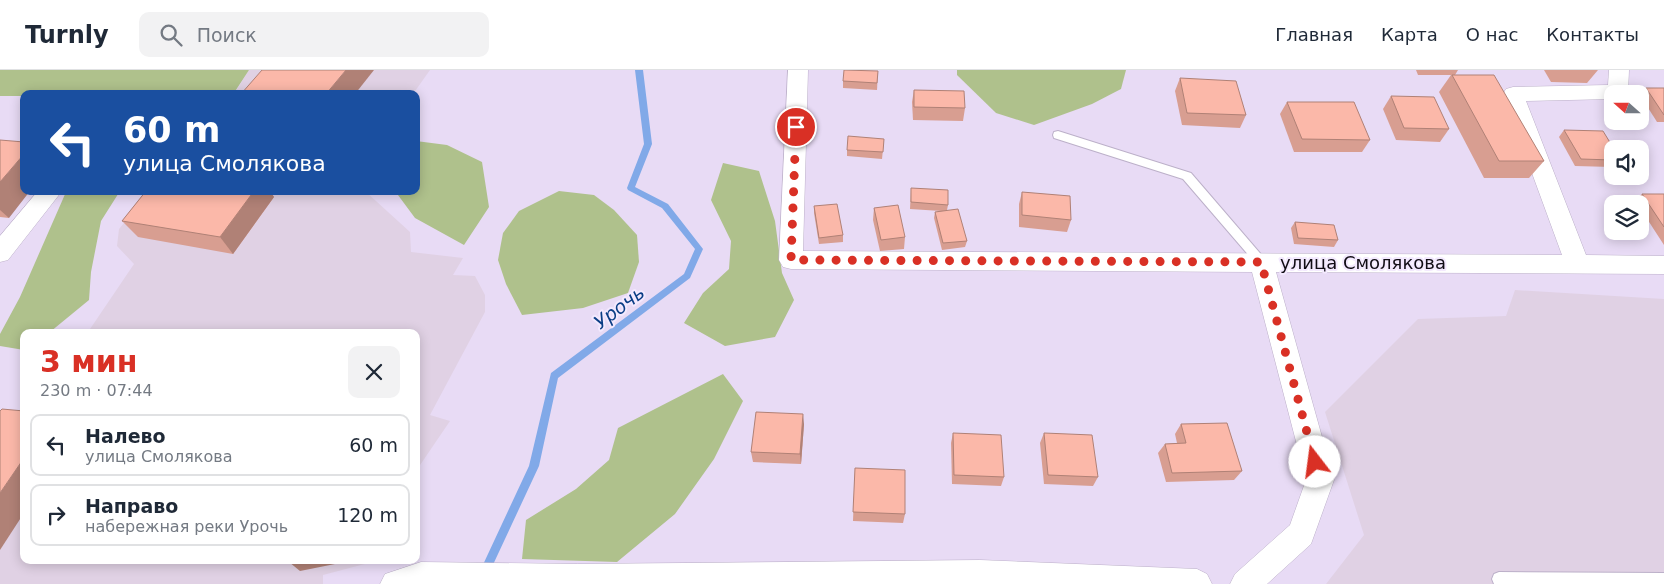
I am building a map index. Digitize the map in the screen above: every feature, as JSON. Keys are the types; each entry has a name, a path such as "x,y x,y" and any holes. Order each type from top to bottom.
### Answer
{"street":[{"name":"улица Смолякова","path":"798,70 791,260 1664,265"},
{"path":"1578,265 1514,94 1618,92 1619,70"},
{"path":"0,253 48,195"},
{"path":"1245,584 1301,534 1320,480 1261,262"},
{"path":"408,580 980,574 1197,584"}],"lane":[{"path":"1058,136 1187,176 1261,262"},
{"path":"1499,579 1664,580"}],"shaded area":[{"path":"249,70 430,70 416,90 236,90"},
{"path":"147,195 369,195 410,232 411,252 463,258 453,275 475,276 485,295 485,312 430,415 450,421 420,465 420,329 90,329 134,264 117,246 119,229"},
{"path":"1515,290 1664,299 1664,584 1326,584 1364,535 1325,412 1418,319 1506,316"},
{"path":"20,436 20,564 365,564 323,575 323,584 0,584 0,466"}],"green space":[{"path":"0,70 249,70 236,90 20,90 20,96 0,96"},
{"path":"957,70 1126,70 1121,89 1092,104 1034,125 996,113 957,75"},
{"path":"420,142 447,145 482,162 489,207 464,245 415,218 398,195 420,195"},
{"path":"723,163 759,171 775,221 782,273 794,300 775,337 725,346 684,323 703,293 729,269 731,241 711,200"},
{"path":"559,191 594,195 614,210 637,235 639,262 628,293 583,308 522,315 506,284 498,260 503,233 519,211"},
{"path":"65,195 117,195 101,221 91,272 89,300 54,329 20,329 20,349 0,346 0,334 20,297"},
{"path":"723,374 743,401 714,459 675,514 617,562 522,559 526,520 576,489 609,460 618,428"}],"building":[{"path":"262,70 346,70 329,90 244,90"},
{"path":"844,70 878,71 877,83 843,81"},
{"path":"1452,75 1494,75 1544,161 1499,161"},
{"path":"1180,78 1236,81 1246,115 1187,113"},
{"path":"1649,88 1664,88 1664,115 1649,92"},
{"path":"914,90 964,91 965,108 914,107"},
{"path":"1391,96 1434,97 1449,129 1404,128"},
{"path":"1287,102 1354,102 1370,140 1302,139"},
{"path":"1564,130 1603,131 1608,140 1604,140 1604,160 1581,159"},
{"path":"848,136 884,139 883,152 847,150"},
{"path":"0,140 20,142 20,159 0,182"},
{"path":"911,188 948,190 948,205 911,202"},
{"path":"1022,192 1070,196 1071,220 1022,215"},
{"path":"1664,194 1664,227 1649,204 1649,195 1643,195"},
{"path":"143,195 251,195 220,237 122,221"},
{"path":"837,204 843,235 819,238 814,206"},
{"path":"898,205 905,237 881,240 874,208"},
{"path":"958,209 967,241 943,243 935,212"},
{"path":"1295,222 1334,225 1338,240 1298,238"},
{"path":"2,409 20,411 20,464 0,493 0,411"},
{"path":"756,412 803,414 800,454 751,452"},
{"path":"1227,423 1242,471 1172,473 1165,444 1186,443 1181,424"},
{"path":"953,433 1001,435 1004,477 954,475"},
{"path":"1044,433 1092,435 1098,477 1048,475"},
{"path":"855,468 905,470 905,514 853,512"}],"waterway":[{"name":"Урочь","path":"479,584 534,466 554,376 687,276 699,249 665,206 631,188 648,144 639,70"}],"route":[{"path":"796,127 791,260 1261,262 1315,462"}]}
